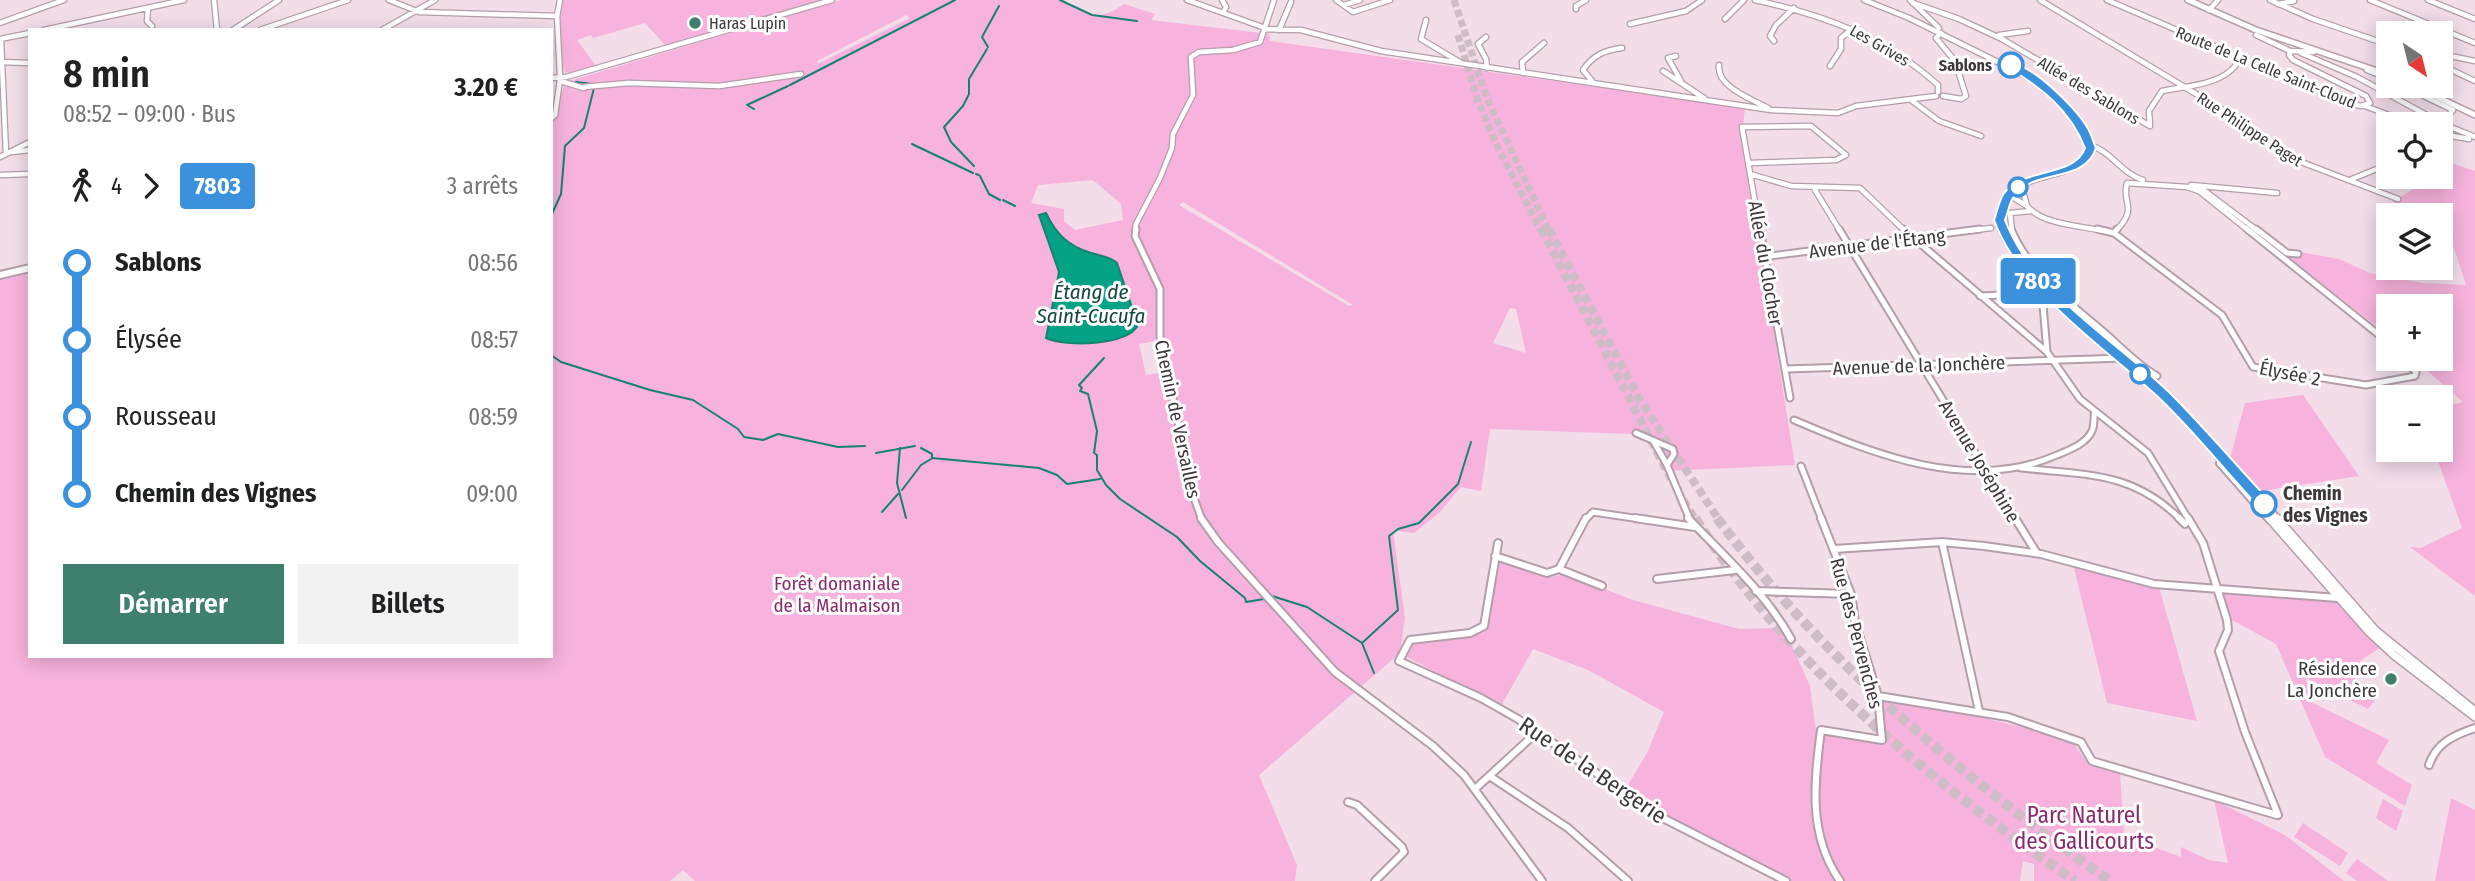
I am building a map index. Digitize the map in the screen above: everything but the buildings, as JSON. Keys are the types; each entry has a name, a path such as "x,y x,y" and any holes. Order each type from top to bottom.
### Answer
{"main road":[{"path":"2181,0 2256,35 2360,65"},
{"path":"2188,0 2285,44"},
{"path":"2304,50 2351,62 2376,72"},
{"path":"2439,98 2475,115"}],"street":[{"path":"0,23 64,0"},
{"path":"54,28 184,0"},
{"path":"214,0 217,28"},
{"path":"236,28 279,0"},
{"path":"267,28 348,0"},
{"path":"389,0 415,11 557,16"},
{"path":"385,28 435,0"},
{"path":"553,117 559,78 557,16 561,0"},
{"path":"559,78 832,0"},
{"path":"1187,0 1224,11 1265,28 1301,30 1355,41 1381,51 1771,110 1816,114 1844,112 1856,106 1911,100 1937,94 1966,98 1955,61 1936,38 1941,33"},
{"path":"1222,0 1226,8 1224,11"},
{"path":"1265,28 1274,0"},
{"path":"1336,0 1353,12 1390,0"},
{"path":"1343,5 1360,0"},
{"path":"1576,9 1575,7 1586,0"},
{"path":"1630,24 1686,11 1702,0"},
{"path":"1726,19 1744,0"},
{"name":"Les Grives","path":"1755,0 1808,11 1853,29 1917,66 1939,87 1937,94"},
{"path":"1858,0 1932,29 2007,63 2042,84 2070,111 2090,145 2112,156 2117,168 2125,174 2152,181 2277,193"},
{"path":"1864,0 1903,13 1932,29"},
{"path":"2040,0 2107,43 2182,85 2226,75 2236,65 2235,55"},
{"name":"Route de La Celle Saint-Cloud","path":"2107,0 2344,102 2365,106 2370,103 2369,98 2293,60 2289,55 2293,47"},
{"path":"2209,10 2218,0"},
{"path":"2270,0 2303,16 2376,40"},
{"path":"2370,0 2423,21"},
{"path":"2428,0 2475,19"},
{"path":"2278,5 2294,1"},
{"path":"1279,30 1291,2"},
{"path":"1911,2 1943,31 1941,33"},
{"name":"Allée des Sablons","path":"1911,2 1999,35 2090,89 2115,109 2150,126 2149,111 2158,96 2162,91 2182,85"},
{"path":"148,8 147,21 152,26"},
{"path":"1774,41 1770,36 1772,30 1794,8"},
{"path":"1426,20 1421,39 1462,65"},
{"path":"78,23 78,28"},
{"name":"Chemin de Versailles","path":"1265,28 1260,42 1233,50 1199,52 1191,57 1193,95 1174,134 1172,148 1160,178 1136,224 1135,236 1160,289 1158,320 1166,370 1194,498 1202,521 1335,671 1433,746 1475,789"},
{"path":"1830,65 1841,49 1841,38 1853,29"},
{"path":"1999,35 2028,31"},
{"path":"2,155 0,39 28,33"},
{"path":"2454,34 2475,43"},
{"path":"1486,37 1478,44 1486,59 1487,68"},
{"path":"1523,73 1522,62 1544,43"},
{"path":"1592,81 1583,70 1586,64 1600,51 1622,48"},
{"path":"2304,50 2422,112"},
{"path":"1676,57 1668,58 1681,81"},
{"path":"2454,57 2475,61"},
{"path":"0,62 28,63"},
{"path":"2351,62 2376,72"},
{"path":"1719,65 1718,70 1724,83 1771,110"},
{"path":"2454,70 2475,81"},
{"path":"1663,71 1704,98"},
{"path":"559,78 585,88 629,83 719,86 801,74"},
{"name":"Rue Philippe Paget","path":"2182,85 2243,122 2288,157 2398,198"},
{"path":"2428,98 2453,110 2451,112"},
{"path":"1911,100 1939,121 1981,136"},
{"path":"2365,106 2381,112"},
{"name":"Allée du Clocher","path":"1749,163 1836,160 1846,155 1811,126 1742,127 1790,398"},
{"path":"2453,129 2468,137"},
{"path":"2453,135 2475,139"},
{"path":"2,155 28,143"},
{"path":"2090,145 2087,158 2078,166 2033,178 2016,188 2000,212 2001,231 2045,292 2123,358 2182,414 2222,460 2231,466 2342,598 2385,639 2475,711"},
{"path":"2,155 28,150"},
{"path":"2348,180 2376,169"},
{"path":"0,175 28,174"},
{"path":"1751,174 1767,183 1815,190 1860,188 1912,238 2046,352 2067,385 2148,453 2203,543 2228,630 2219,651 2245,732 2278,815 2092,761 2081,742 2008,717 1878,696"},
{"path":"2114,233 2131,209 2131,201 2125,187 2127,183 2140,182 2194,189 2289,261 2376,332"},
{"path":"2199,186 2287,253 2298,254"},
{"path":"2016,188 2024,195 2029,208 2010,213 2011,231 2018,245 2055,290 2157,376"},
{"name":"Avenue Joséphine","path":"1815,190 2036,553"},
{"name":"Élysée 2","path":"2009,195 2061,224 2114,233 2226,320 2253,367 2366,385 2412,378 2415,371"},
{"name":"Avenue de l'Étang","path":"1763,257 1991,228"},
{"path":"0,275 28,268"},
{"path":"1980,296 2045,292"},
{"path":"2045,292 2046,352"},
{"name":"Avenue de la Jonchère","path":"1786,369 2123,358"},
{"path":"1794,420 1853,446 1892,458 1938,468 1986,471 2018,468 2064,454 2086,440 2096,425 2093,413 2095,411"},
{"path":"1636,433 1673,449 1674,454 1667,465"},
{"path":"1654,442 1667,465 1684,511 1695,527 1756,591 1781,621 1791,639"},
{"path":"2222,460 2220,463 2250,497 2395,656 2475,718"},
{"path":"2034,464 2039,471"},
{"name":"Rue des Pervenches","path":"1801,466 1851,594 1855,622 1878,696 1882,740 1821,730 1817,763 1817,834 1822,854 1840,881"},
{"path":"2018,468 2094,476 2147,491 2161,500 2185,524"},
{"path":"1559,569 1588,515 1593,512 1695,527"},
{"path":"1498,542 1495,556 1504,556 1546,573 1559,569 1602,586"},
{"path":"1834,549 1942,542 2036,553 2154,584 2342,598"},
{"path":"1942,542 1979,711"},
{"name":"Rue de la Bergerie","path":"1495,556 1484,626 1470,633 1410,640 1399,661 1481,698 1518,719 1659,816 1786,881"},
{"path":"1657,579 1735,570"},
{"path":"1756,591 1851,594"},
{"path":"2429,765 2431,756 2446,739 2475,728"},
{"path":"1536,733 1475,789 1542,881"},
{"path":"1491,777 1567,828 1628,881"},
{"path":"1348,802 1357,805 1402,846 1404,852 1375,881"}],"green space":[{"name":"Haras Lupin","path":"562,0 823,0 667,47 645,23 593,38 591,35 577,40 597,67 573,74 565,72 563,65 560,11"},
{"name":"Forêt domaniale de la Malmaison","path":"841,0 1064,0 1093,15 1107,13 1124,4 1155,14 1151,20 1269,34 1270,41 1745,108 1743,126 1746,161 1795,465 1665,471 1650,442 1632,434 1490,429 1481,491 1461,487 1439,513 1414,533 1393,530 1405,618 1400,653 1259,775 1297,865 1295,881 695,881 683,870 670,881 0,881 0,277 28,270 28,658 553,658 553,116 566,82","holes":["906,15 910,18 811,67 818,63 817,61","1093,180 1121,204 1123,220 1075,230 1064,221 1064,209 1031,203 1038,185","1183,202 1353,305 1349,306 1179,205","1046,213 1067,240 1117,263 1138,324 1136,330 1117,339 1094,344 1050,340 1046,333 1059,272 1039,215","1510,308 1516,309 1526,353 1493,343","1155,341 1163,372 1146,375 1139,344"]},
{"path":"2453,165 2475,171 2475,596 2410,547 2421,548 2462,528 2438,462 2453,462 2453,405 2463,402 2453,393 2453,385 2444,385 2428,371 2453,371 2453,294 2376,294 2376,326 2277,248 2339,259 2376,274 2376,280 2466,285 2453,245 2453,203 2392,202 2413,189 2453,189"},
{"path":"2303,395 2359,476 2261,491 2230,458 2245,403"},
{"name":"Parc Naturel des Gallicourts","path":"1496,560 1507,560 1552,577 1565,574 1633,600 1739,629 1784,628 1810,686 1816,731 1886,743 1883,699 1977,716 2055,736 2074,744 2085,760 2120,774 2124,836 2181,857 2181,847 2209,860 2228,863 2214,800 2285,835 2344,881 2034,881 2034,864 2023,861 2020,881 1844,881 1837,873 1831,873 1837,881 1791,881 1671,820 1625,790 1647,753 1664,712 1588,670 1533,649 1501,706 1407,657 1410,641 1482,633 1487,630"},
{"path":"2073,564 2159,587 2197,721 2107,703"},
{"path":"2222,591 2341,602 2361,630 2381,647 2360,661 2355,679 2378,696 2368,709 2306,678 2311,702 2389,740 2376,763 2412,785 2405,806 2325,757 2276,644 2232,620 2220,594"},
{"path":"2451,798 2475,810 2475,881 2435,881"},
{"path":"2383,799 2403,811 2396,831 2376,818"},
{"path":"2303,823 2348,853 2340,866 2294,837"},
{"path":"2357,859 2388,881 2357,881 2346,873"}],"water":[{"name":"Étang de Saint-Cucufa","path":"1046,213 1054,227 1069,243 1117,263 1138,325 1132,332 1110,341 1095,343 1067,343 1046,338 1059,272 1039,215"}],"waterway":[{"path":"790,85 955,0"},
{"path":"1060,0 1092,15 1137,21"},
{"path":"988,47 982,37 999,6"},
{"path":"974,166 951,142 944,127 963,106 969,94 969,79 987,49"},
{"path":"576,82 592,84"},
{"path":"754,109 747,105 788,86"},
{"path":"553,212 561,194 565,146 584,128 594,88"},
{"path":"912,144 973,173"},
{"path":"980,176 989,194 1000,200"},
{"path":"1003,200 1015,206"},
{"path":"553,356 561,362 650,390 693,400 738,429 744,437 763,440 778,434 838,447 865,446"},
{"path":"1104,358 1079,385 1082,388 1080,391 1088,394 1097,431 1094,453 1097,455 1097,470 1106,485 1120,499 1177,537 1200,561 1245,598 1246,602 1264,599"},
{"path":"1362,643 1398,610 1389,536 1398,529 1419,523 1458,484 1471,442"},
{"path":"900,449 915,446"},
{"path":"921,448 932,454 932,458 1039,468 1057,475 1067,484 1100,479"},
{"path":"876,453 900,449"},
{"path":"900,449 897,483 906,518"},
{"path":"902,490 921,465 931,459"},
{"path":"882,512 898,494"},
{"path":"1272,596 1307,607 1362,643"},
{"path":"1362,643 1374,673"}],"tunnel":[{"path":"1454,0 1487,98 1549,231"},
{"path":"1458,35 1479,104 1499,150 1541,231"},
{"path":"1541,229 1671,479"},
{"path":"1549,229 1640,400 1719,520"},
{"path":"1683,500 1696,520"},
{"path":"1695,518 1733,573 1819,673 1916,762 2075,881"},
{"path":"1717,518 1803,621 1899,715 2002,801 2110,881"}],"bus line":[{"name":"7803","path":"2011,65 2042,84 2062,102 2082,127 2090,148 2087,158 2078,166 2033,178 2009,195 2001,211 2001,231 2047,292 2165,396 2264,504"}],"place":[{"name":"Haras Lupin","path":"695,23"},
{"name":"Sablons","path":"2011,65"},
{"name":"Chemin des Vignes","path":"2264,504"},
{"name":"Résidence La Jonchère","path":"2391,679"}]}
